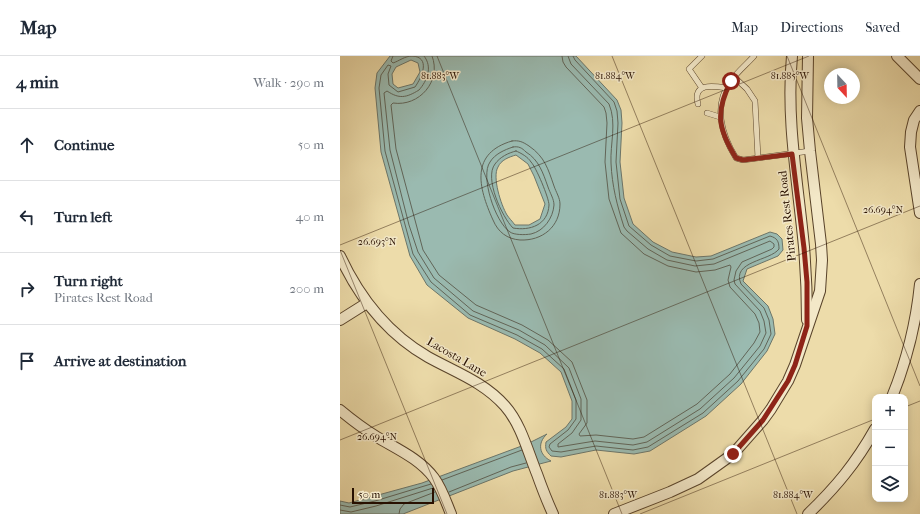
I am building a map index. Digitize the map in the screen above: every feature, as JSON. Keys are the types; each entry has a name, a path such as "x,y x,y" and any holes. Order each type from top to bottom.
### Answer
{"street":[{"name":"Pirates Rest Road","path":"792,56 790,77 792,154 807,282 807,326"},
{"name":"Pirates Rest Road","path":"614,514 670,492 698,479 733,454 763,420 788,381 795,365 820,291 822,248 810,151 807,93 808,56"},
{"path":"897,56 920,79"},
{"path":"920,111 914,120 910,146 920,213"},
{"path":"804,250 822,248"},
{"name":"Lacosta Lane","path":"340,256 367,303 381,319 407,343 427,356 479,384 506,407 516,422 522,435 553,514"},
{"path":"893,394 908,352 919,299 920,284"},
{"path":"340,320 367,303"},
{"path":"340,410 361,426 410,456 423,466 434,477 441,489 451,514"},
{"path":"808,514 843,478 863,450 874,430"}],"lane":[{"path":"702,56 689,69 702,88"},
{"path":"754,56 734,77 723,96 720,107 723,132 730,148 736,158 743,160 810,151"},
{"path":"734,77 747,90 755,101 758,158"},
{"path":"698,104 696,99 702,88 710,86 727,88"},
{"path":"707,113 720,117"}],"water":[{"path":"390,56 576,56 617,100 621,110 622,123 620,162 624,198 633,224 653,242 672,252 696,257 711,256 770,232 777,234 782,239 783,250 778,256 747,269 743,281 768,306 773,319 775,334 767,351 741,384 706,416 650,451 634,454 596,450 561,457 551,456 546,450 546,442 566,427 572,419 572,401 561,372 540,353 515,339 468,318 427,285 410,256 381,152 375,88 377,73","holes":["411,60 418,63 420,72 413,84 398,88 393,84 392,74 396,67","516,155 528,164 545,204 540,219 529,225 515,225 502,205 498,191 496,172 499,165 506,159"]},
{"path":"547,434 542,441 541,449 544,456 551,461 513,471 403,514 340,514 340,501 349,503 422,483 527,444"}],"route":[{"path":"731,81 723,96 720,107 720,121 723,132 736,158 743,160 792,154 807,282 807,326 795,365 788,381 771,409 748,439 733,454"}]}
